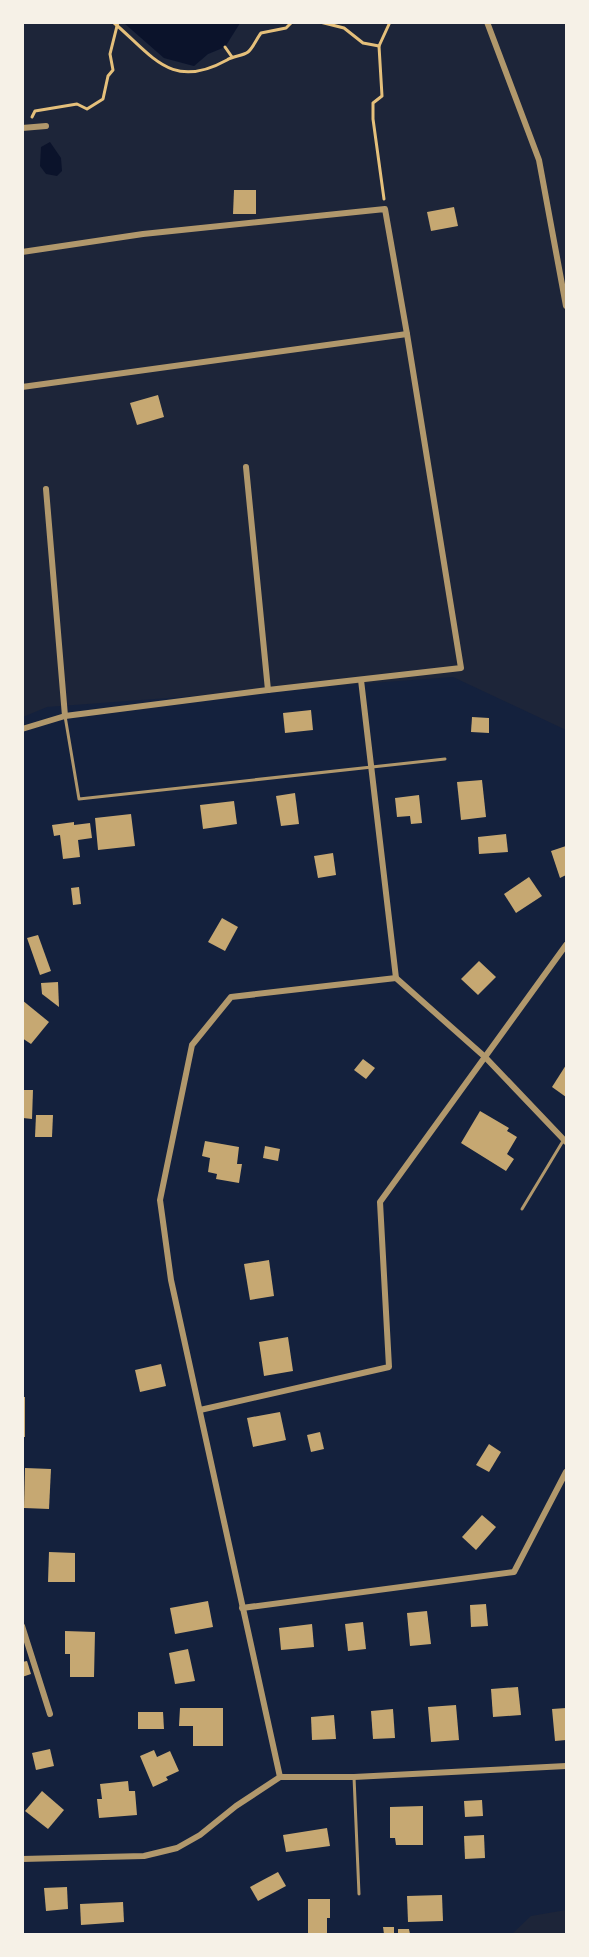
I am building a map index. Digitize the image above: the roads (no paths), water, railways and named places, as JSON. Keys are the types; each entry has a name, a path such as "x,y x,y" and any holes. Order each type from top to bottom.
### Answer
{"street":[{"path":"487,22 539,160 567,306"},
{"path":"22,128 46,126"},
{"path":"22,252 143,234 385,210 461,668 65,716 22,729"},
{"path":"22,387 407,334"},
{"path":"246,467 268,690"},
{"path":"46,489 65,716"},
{"path":"361,680 396,978 485,1058 565,1141"},
{"path":"200,1410 389,1367 380,1202 567,945"},
{"path":"280,1777 171,1280 160,1200 192,1045 231,997 396,978"},
{"path":"242,1608 514,1572 567,1472"},
{"path":"22,1626 50,1714"},
{"path":"22,1859 27,1861 144,1856 177,1848 200,1835 236,1806 280,1777 354,1777 567,1766"}],"lane":[{"path":"65,716 80,798 445,759"},
{"path":"522,1209 565,1141"},
{"path":"354,1777 359,1894"}]}
